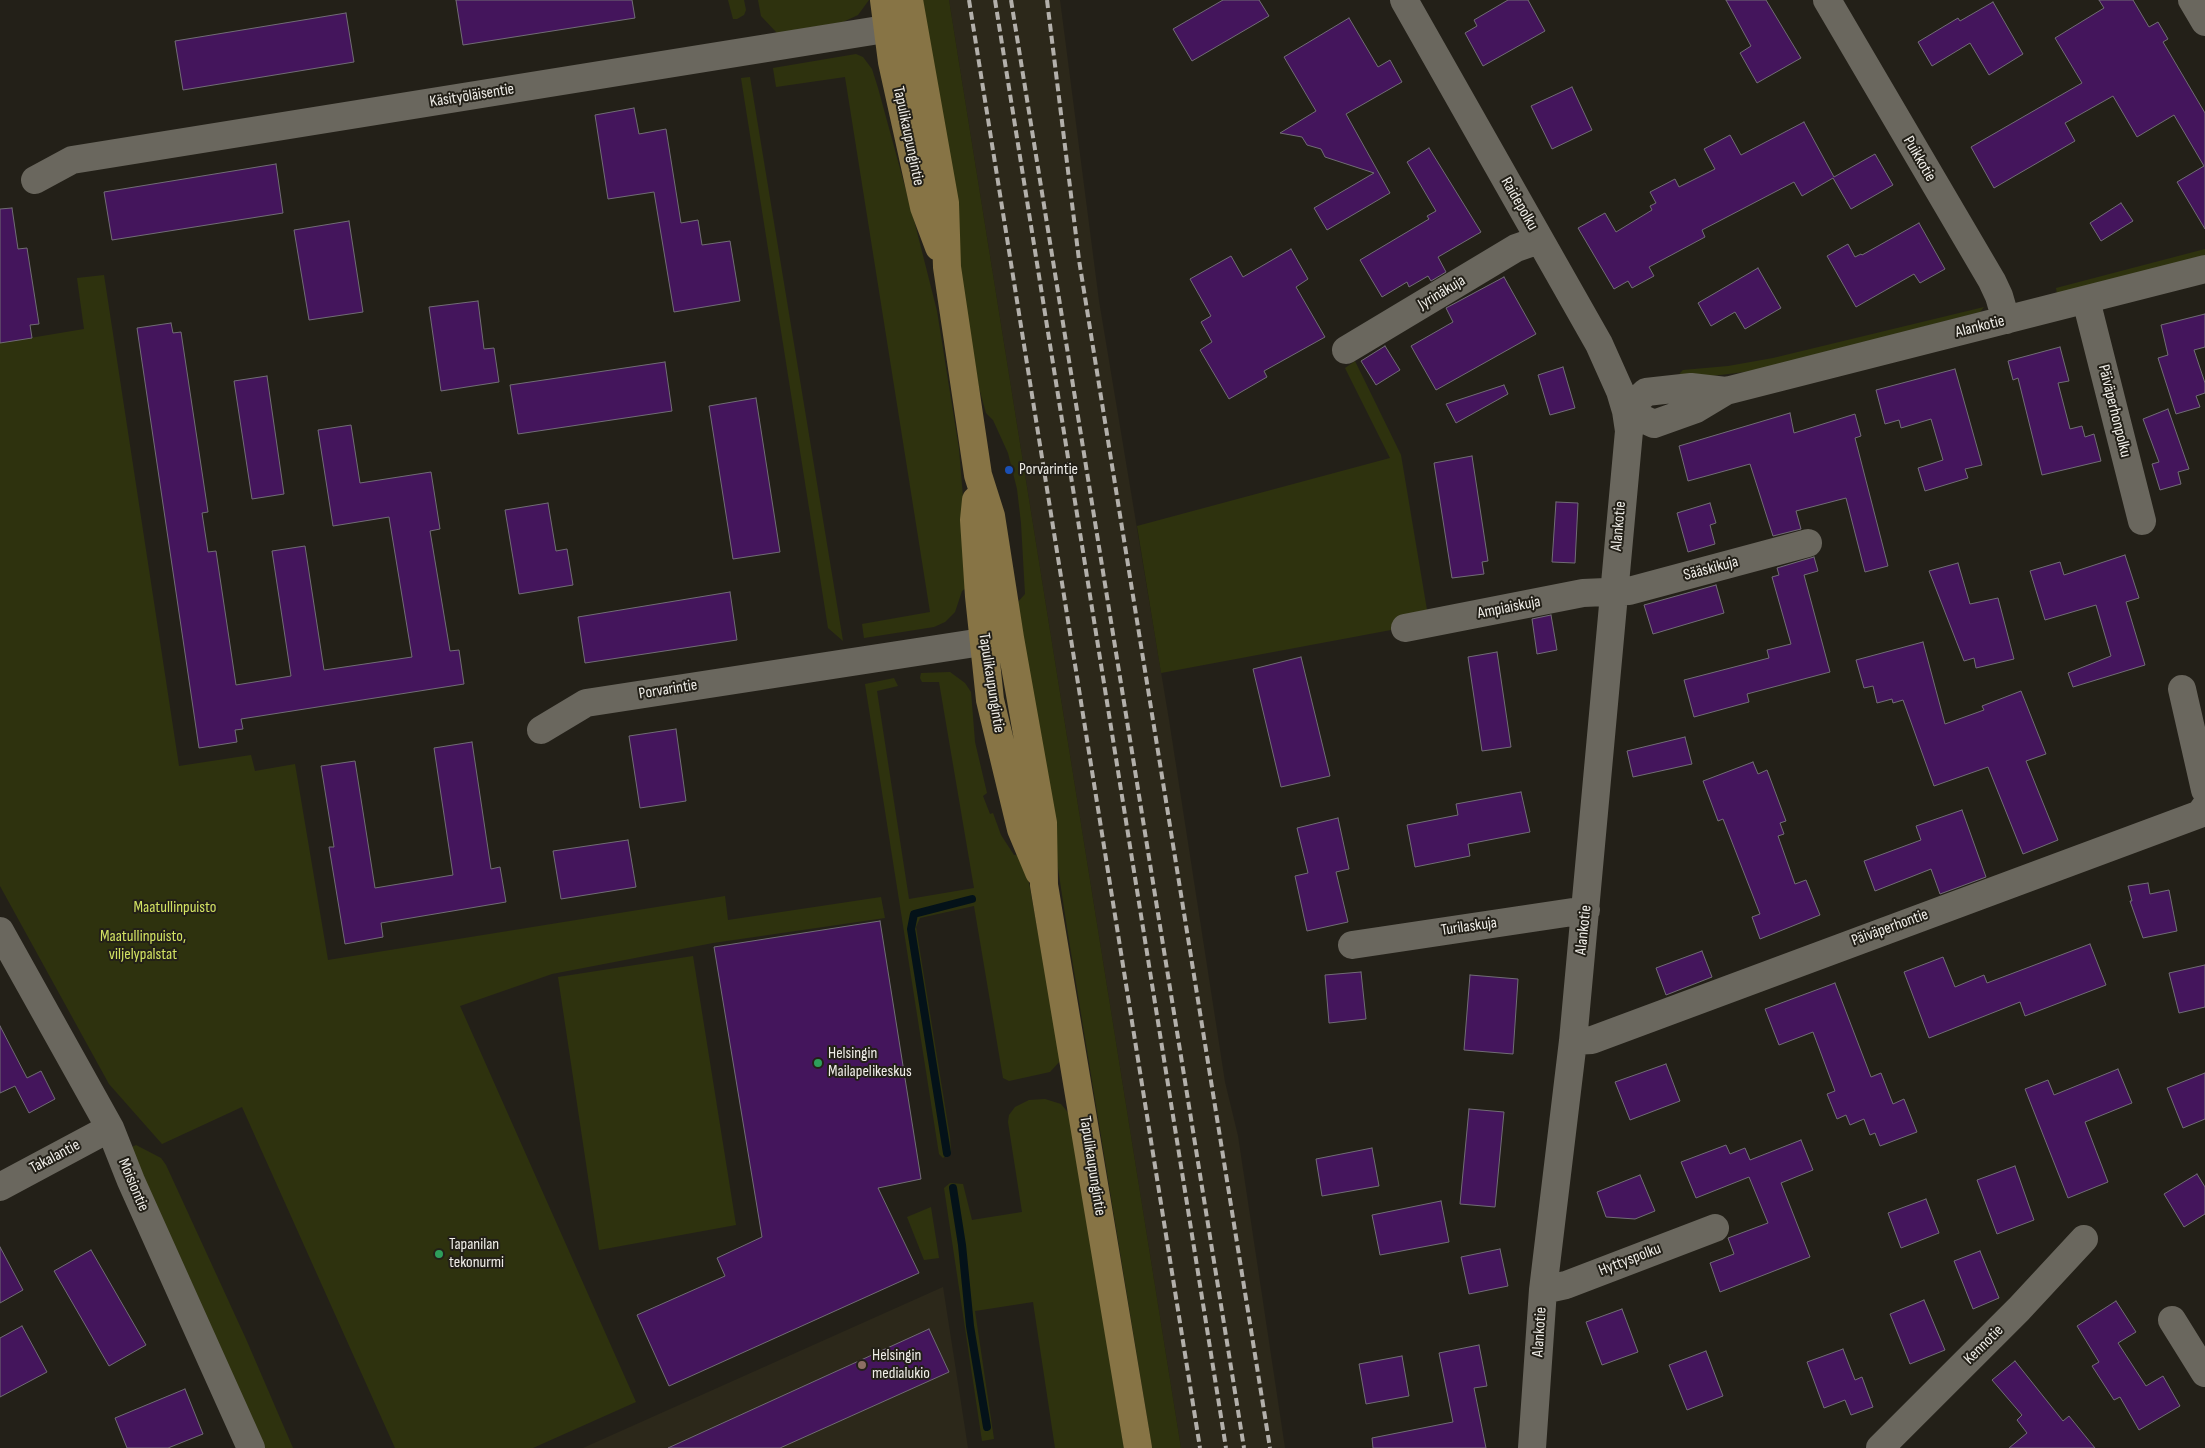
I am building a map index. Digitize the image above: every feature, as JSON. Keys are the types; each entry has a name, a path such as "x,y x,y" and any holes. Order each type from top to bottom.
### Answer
{"main road":[{"name":"Tapulikaupungintie","path":"884,0 903,18 945,203 946,267 978,475 974,520 997,640 990,700 1021,829 1044,884 1138,1448"}],"street":[{"name":"Raidepolku","path":"1404,0 1598,344 1620,391 1626,411"},
{"name":"Puikkotie","path":"1827,0 1996,289 2006,320"},
{"path":"2192,0 2205,22"},
{"name":"Käsityöläisentie","path":"34,180 72,160 170,145 903,18"},
{"name":"Jyrinäkuja","path":"1346,350 1516,248 1539,240"},
{"name":"Alankotie","path":"1626,411 1654,424 1696,409 1726,391 2205,269"},
{"name":"Päiväperhonpolku","path":"2086,300 2142,522"},
{"name":"Alankotie","path":"1532,1448 1543,1290 1573,1041 1586,910 1613,592 1629,431 1626,411"},
{"name":"Sääskikuja","path":"1613,592 1629,591 1808,543"},
{"name":"Ampiaiskuja","path":"1405,628 1583,593 1613,592"},
{"name":"Porvarintie","path":"542,730 586,703 997,640"},
{"path":"2182,689 2205,790"},
{"name":"Päiväperhontie","path":"1573,1041 1592,1040 2200,814 2205,808"},
{"name":"Turilaskuja","path":"1352,945 1586,910"},
{"name":"Moisiontie","path":"0,931 110,1128 131,1181 251,1448"},
{"name":"Takalantie","path":"0,1187 110,1128"},
{"name":"Hyttyspolku","path":"1543,1290 1566,1285 1715,1228"},
{"name":"Kennotie","path":"1880,1448 2019,1309 2084,1239"},
{"path":"2172,1320 2205,1372"}],"shaded area":[{"path":"949,0 1060,0 1099,301 1169,720 1225,1082 1238,1136 1285,1448 1181,1448"},
{"name":"Helsingin medialukio","path":"943,1287 968,1448 583,1448"}],"green space":[{"path":"728,0 744,0 746,10 744,15 733,19"},
{"path":"758,0 869,0 858,15 843,22 777,33 761,16"},
{"path":"916,0 949,0 1181,1448 1152,1448 1067,928 1018,602 1025,594 1017,489 1008,453 993,420 986,413 979,388"},
{"path":"856,54 863,57 872,69 878,88 937,311 959,449 966,533 966,588 962,591 955,612 945,622 934,627 864,638 862,624 930,612 845,77 776,87 773,68"},
{"path":"750,77 843,641 828,628 741,78"},
{"path":"2205,249 2205,258 2057,294 2056,288"},
{"name":"Maatullinpuisto","path":"104,275 179,766 251,755 255,771 295,764 328,960 725,896 728,920 881,897 885,918 713,943 552,974 460,1006 636,1402 533,1448 395,1448 242,1107 162,1144 109,1084 0,886 0,343 84,329 77,278"},
{"path":"1984,307 1980,312 1753,371 1678,380 1683,370 1728,366 1773,358"},
{"path":"1355,361 1401,455 1427,610 1403,615 1391,630 1161,673 1137,526 1390,458 1345,368"},
{"path":"950,672 965,683 971,692 975,742 987,793 983,796 990,814 993,813 1001,835 1014,855 1019,855 1028,877 1061,1060 1050,1072 1009,1081 1003,1078 974,906 920,918 916,927 950,1137 951,1152 943,1158 939,1154 865,684 894,678 898,686 877,691 909,899 974,888 939,682 922,682 920,678 921,673"},
{"path":"693,956 736,1225 599,1250 558,977"},
{"path":"1045,1099 1061,1104 1070,1115 1124,1448 1055,1448 1033,1302 975,1311 994,1439 982,1441 944,1188 950,1183 963,1184 972,1220 1022,1212 1008,1122 1009,1115 1015,1107 1029,1100"},
{"path":"136,1145 161,1158 166,1165 246,1339 293,1448 264,1448 128,1149"},
{"path":"931,1207 939,1258 924,1260 907,1217"}],"building":[{"path":"456,0 632,0 635,18 463,45"},
{"path":"1223,0 1259,0 1269,16 1192,61 1173,29"},
{"path":"1508,0 1528,0 1545,31 1483,66 1465,33 1477,26 1474,20"},
{"path":"1726,0 1766,0 1801,58 1757,83 1740,53 1751,46"},
{"path":"2099,0 2133,0 2149,27 2158,22 2168,39 2163,42 2205,113 2205,229 2177,182 2204,166 2174,115 2137,137 2113,96 2065,123 2075,141 1994,188 1971,147 2082,83 2055,38 2104,8"},
{"path":"1993,2 2023,54 1989,75 1970,43 1932,66 1918,42 1958,18 1960,21"},
{"path":"346,13 354,62 183,90 175,41"},
{"path":"1349,18 1378,67 1390,60 1402,82 1346,114 1390,193 1327,230 1314,208 1374,173 1325,157 1321,149 1307,145 1302,137 1280,133 1316,111 1284,57"},
{"path":"1572,87 1592,130 1552,149 1531,106"},
{"path":"634,108 639,134 666,129 681,223 698,220 702,245 730,241 740,301 674,312 654,192 608,199 595,115"},
{"path":"1804,122 1834,177 1875,154 1893,185 1851,209 1833,178 1802,196 1794,182 1702,230 1705,237 1649,267 1654,276 1632,288 1628,281 1614,289 1578,228 1605,213 1616,232 1652,210 1650,206 1656,203 1650,192 1675,179 1679,187 1715,169 1704,149 1730,135 1741,155"},
{"path":"1429,148 1481,232 1438,257 1446,272 1431,281 1428,276 1409,287 1407,282 1382,297 1360,260 1429,219 1427,216 1436,211 1407,162"},
{"path":"276,164 283,213 112,240 104,192"},
{"path":"2121,203 2133,221 2101,241 2090,223"},
{"path":"12,208 18,249 27,248 39,324 30,325 32,338 0,343 0,209"},
{"path":"349,221 363,312 309,320 294,230"},
{"path":"1919,223 1945,269 1920,283 1914,274 1856,307 1827,256 1848,244 1855,257 1862,255"},
{"path":"1291,249 1308,279 1296,287 1325,337 1264,371 1267,377 1229,399 1200,350 1212,342 1201,322 1211,316 1190,279 1231,256 1243,277"},
{"path":"1758,268 1781,308 1745,329 1735,312 1711,326 1698,303"},
{"path":"1504,277 1536,334 1436,390 1411,346 1453,322 1446,308"},
{"path":"478,301 484,349 494,348 499,382 441,391 429,307"},
{"path":"2205,314 2205,347 2194,350 2205,383 2205,393 2196,396 2200,407 2176,414 2158,358 2168,355 2161,325"},
{"path":"171,323 173,333 181,332 208,512 202,513 208,552 216,551 236,685 291,676 272,551 305,546 324,670 412,657 389,517 333,526 318,430 351,425 360,483 431,472 440,529 430,531 450,651 459,650 464,684 241,719 243,729 235,730 237,742 199,748 137,328"},
{"path":"1385,346 1400,370 1376,385 1361,361"},
{"path":"2060,347 2069,381 2058,383 2070,429 2082,426 2085,437 2094,434 2101,461 2042,475 2018,378 2013,380 2008,361"},
{"path":"665,362 672,411 518,434 510,385"},
{"path":"1563,367 1575,408 1550,415 1538,375"},
{"path":"1955,369 1982,465 1965,469 1968,478 1925,491 1918,468 1943,460 1931,419 1901,428 1899,420 1885,424 1876,390"},
{"path":"267,376 284,494 252,499 234,381"},
{"path":"1504,385 1508,394 1456,423 1446,404"},
{"path":"756,398 780,552 733,559 709,406"},
{"path":"2168,409 2189,469 2178,472 2181,484 2160,490 2152,464 2159,462 2143,419"},
{"path":"1790,413 1794,433 1855,414 1861,436 1855,438 1888,566 1865,572 1846,498 1796,511 1801,529 1773,536 1750,464 1688,481 1679,446"},
{"path":"1472,456 1488,561 1482,562 1484,574 1452,578 1434,463"},
{"path":"1556,502 1578,503 1575,563 1552,562"},
{"path":"548,503 556,551 567,549 573,585 519,594 505,510"},
{"path":"1710,503 1716,523 1710,525 1715,544 1688,552 1677,513"},
{"path":"2125,555 2139,598 2126,602 2145,665 2073,687 2068,673 2111,656 2096,605 2045,620 2030,571 2060,562 2064,575"},
{"path":"1814,557 1818,571 1804,575 1830,672 1747,694 1749,702 1694,717 1684,680 1769,658 1767,650 1791,644 1772,577 1779,575 1777,568"},
{"path":"1958,563 1970,604 1998,598 2014,659 1976,668 1974,658 1964,661 1929,571"},
{"path":"1716,585 1724,613 1653,634 1644,605"},
{"path":"730,592 737,640 585,663 578,617"},
{"path":"1551,615 1557,650 1537,654 1532,619"},
{"path":"1923,642 1945,724 1984,710 1982,706 2021,691 2046,754 2026,761 2058,840 2023,854 1988,767 1934,786 1903,700 1893,703 1892,699 1877,703 1873,686 1864,688 1856,660"},
{"path":"1497,652 1511,747 1482,751 1468,657"},
{"path":"1301,657 1330,776 1281,787 1253,669"},
{"path":"676,729 686,801 640,808 629,736"},
{"path":"1685,737 1692,764 1633,777 1627,751"},
{"path":"472,742 491,869 500,867 506,902 381,923 383,937 345,944 329,847 334,847 321,766 355,761 375,888 453,875 434,748"},
{"path":"1753,762 1758,774 1767,770 1786,821 1780,823 1784,834 1778,836 1795,884 1806,880 1820,915 1760,939 1752,917 1760,914 1723,819 1718,821 1703,781"},
{"path":"1521,792 1530,832 1468,844 1470,856 1415,867 1407,825 1458,815 1456,804"},
{"path":"1962,810 1986,877 1940,894 1931,869 1875,891 1864,861 1921,840 1916,826"},
{"path":"1338,818 1349,869 1336,872 1348,922 1307,931 1295,876 1308,873 1297,828"},
{"path":"628,840 636,887 561,899 553,851"},
{"path":"2148,883 2150,894 2169,890 2177,931 2143,938 2130,901 2132,901 2128,886"},
{"name":"Helsingin Mailapelikeskus","path":"880,921 921,1179 878,1188 919,1273 669,1386 637,1315 725,1276 717,1258 762,1237 714,947"},
{"path":"2090,944 2106,985 2025,1016 2020,1002 1929,1038 1904,972 1943,957 1955,987 1984,975 1987,983"},
{"path":"1702,951 1712,977 1666,995 1656,968"},
{"path":"2205,965 2205,1007 2179,1013 2169,973"},
{"path":"1361,972 1366,1019 1329,1023 1325,975"},
{"path":"1470,975 1518,979 1513,1054 1464,1050"},
{"path":"1835,983 1871,1077 1881,1073 1893,1104 1904,1099 1917,1132 1880,1146 1875,1133 1870,1135 1864,1119 1850,1125 1846,1115 1837,1119 1827,1094 1835,1091 1813,1032 1779,1045 1765,1009"},
{"path":"0,1026 27,1078 41,1071 55,1099 29,1113 15,1086 0,1093"},
{"path":"1666,1064 1680,1101 1630,1120 1615,1082"},
{"path":"2118,1069 2132,1103 2085,1122 2108,1182 2068,1198 2025,1089 2048,1080 2054,1095"},
{"path":"2205,1073 2205,1119 2183,1128 2167,1088"},
{"path":"1469,1109 1504,1112 1495,1207 1460,1204"},
{"path":"1801,1140 1813,1170 1781,1183 1810,1257 1720,1292 1710,1263 1734,1254 1728,1238 1768,1223 1749,1177 1696,1198 1681,1162 1726,1145 1730,1154 1745,1148 1750,1160"},
{"path":"1372,1148 1379,1186 1322,1196 1316,1159"},
{"path":"2015,1166 2034,1220 1997,1234 1977,1180"},
{"path":"2197,1174 2205,1187 2205,1214 2184,1227 2164,1194"},
{"path":"1640,1175 1655,1211 1635,1219 1606,1217 1597,1192"},
{"path":"1926,1199 1939,1233 1901,1248 1888,1213"},
{"path":"1441,1201 1449,1242 1380,1255 1372,1215"},
{"path":"0,1247 23,1290 0,1303"},
{"path":"1500,1249 1508,1286 1469,1294 1461,1257"},
{"path":"91,1250 146,1345 109,1366 54,1271"},
{"path":"1980,1251 1999,1298 1973,1309 1954,1261"},
{"path":"1924,1300 1945,1350 1910,1364 1890,1314"},
{"path":"2116,1301 2136,1332 2118,1343 2146,1386 2163,1376 2180,1406 2139,1430 2120,1397 2114,1400 2092,1366 2099,1362 2077,1326"},
{"path":"1622,1309 1638,1352 1602,1365 1586,1322"},
{"path":"22,1326 47,1372 0,1397 0,1338"},
{"path":"929,1329 949,1372 780,1448 668,1448"},
{"path":"1479,1345 1487,1386 1474,1388 1486,1448 1373,1448 1372,1438 1453,1422 1439,1353"},
{"path":"1843,1349 1855,1380 1862,1377 1873,1407 1851,1415 1845,1400 1824,1408 1807,1362"},
{"path":"1706,1351 1723,1396 1687,1410 1669,1365"},
{"path":"1402,1356 1409,1396 1366,1404 1359,1364"},
{"path":"2015,1361 2063,1421 2069,1416 2095,1448 2009,1448 2027,1433 2017,1420 2022,1415 1992,1380"},
{"path":"185,1389 203,1434 168,1448 127,1448 115,1418"}],"waterway":[{"path":"947,1153 911,929 914,914 972,899"},
{"path":"953,1188 962,1245 970,1326 987,1427"}],"railway":[{"path":"969,0 1200,1448"},
{"path":"995,0 1226,1448"},
{"path":"1011,0 1244,1448"},
{"path":"1047,0 1079,260 1270,1448"}],"place":[{"name":"Porvarintie","path":"1009,470"},
{"name":"Helsingin Mailapelikeskus","path":"818,1063"},
{"name":"Tapanilan tekonurmi","path":"439,1254"},
{"name":"Helsingin medialukio","path":"862,1365"}],"park label":[{"name":"Maatullinpuisto, viljelypalstat","path":"143,946"}]}
